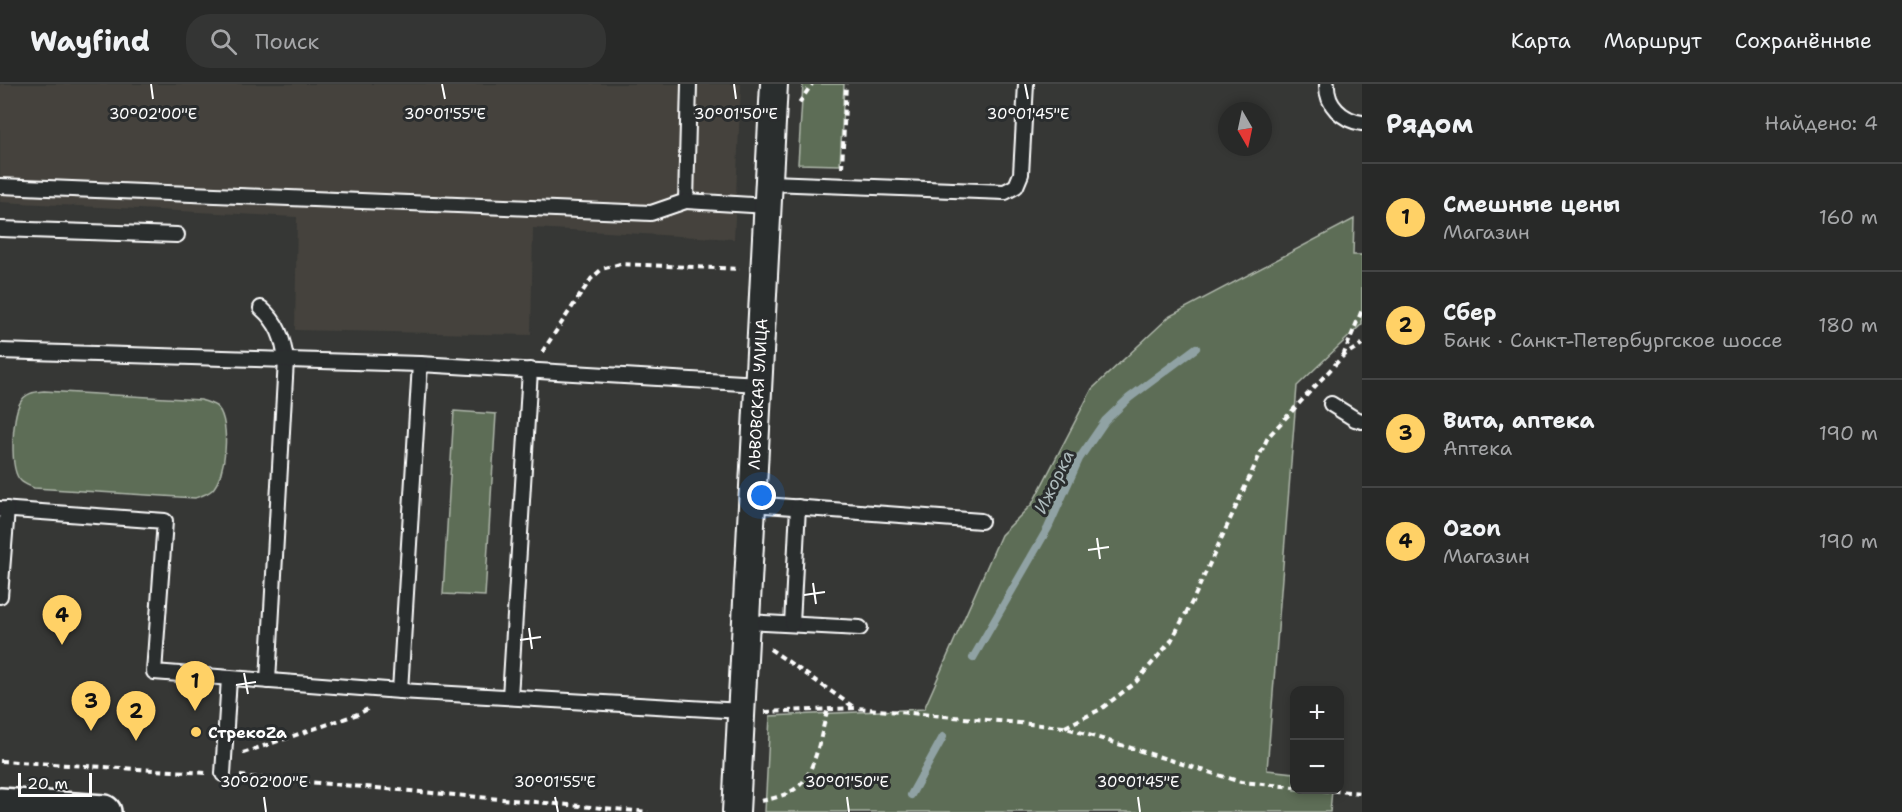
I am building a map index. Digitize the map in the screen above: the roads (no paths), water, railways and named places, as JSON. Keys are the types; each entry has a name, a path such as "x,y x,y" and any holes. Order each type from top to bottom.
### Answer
{"main road":[{"path":"0,805 104,812"}],"street":[{"name":"ЛЬВОВСКАЯ УЛИЦА","path":"746,807 742,711 774,84"}],"lane":[{"path":"686,201 689,84"},
{"path":"0,186 651,213 686,201 842,187 1005,192 1016,186 1020,174 1026,84"},
{"path":"1327,84 1326,93 1336,112 1354,122 1362,123"},
{"path":"0,229 177,235"},
{"path":"261,308 273,319 283,338 286,360 267,681"},
{"path":"0,351 420,364 759,384"},
{"path":"400,691 420,364"},
{"path":"510,697 530,370"},
{"path":"1331,404 1354,419 1362,421"},
{"path":"752,504 981,521"},
{"path":"792,624 798,507"},
{"path":"0,596 3,509 165,521 154,672 400,691 742,711"},
{"path":"746,622 860,628"},
{"path":"223,774 229,678"}],"waterway":[{"name":"Ижорка","path":"973,658 1048,528 1079,459 1105,421 1129,398 1196,348"},
{"name":"Ижорка","path":"911,795 943,737"}],"place":[{"name":"Ozon","path":"62,645"},
{"name":"Смешные цены","path":"195,711"},
{"name":"Вита, аптека","path":"91,731"},
{"name":"СтрекоZа","path":"196,732"},
{"name":"Сбер","path":"136,741"}]}
